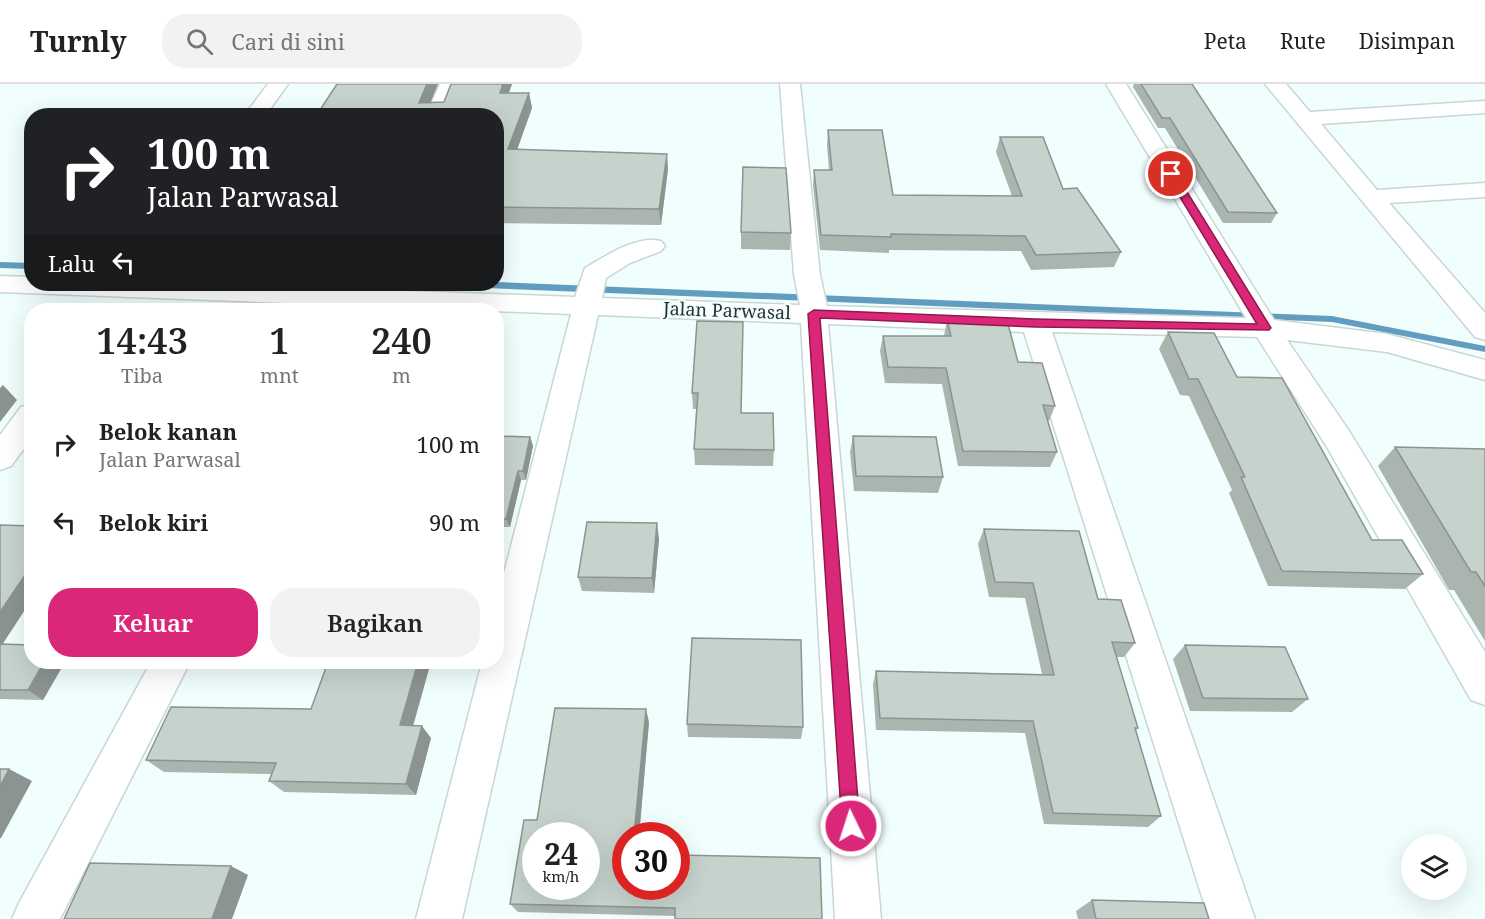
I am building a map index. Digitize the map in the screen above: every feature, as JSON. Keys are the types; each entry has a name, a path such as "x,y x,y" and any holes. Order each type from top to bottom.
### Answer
{"street":[{"path":"260,108 278,84"},
{"path":"439,108 450,84"},
{"path":"790,84 811,297 858,919"},
{"path":"1116,84 1263,323 1338,438 1485,687"},
{"path":"1275,84 1483,327"},
{"path":"1305,119 1485,107"},
{"path":"1371,197 1485,190"},
{"path":"504,647 589,291 621,258 652,246"},
{"name":"Jalan Parwasal","path":"0,284 24,286"},
{"name":"Jalan Parwasal","path":"83,291 118,294 356,297 589,291 811,297 1035,323 1263,323 1387,343 1485,370"},
{"path":"1035,323 1232,919"},
{"path":"0,458 24,426"},
{"path":"35,919 167,669"},
{"path":"439,919 499,669"}],"building":[{"path":"337,84 427,84 419,103 444,102 451,84 503,84 500,93 529,93 508,149 667,154 659,209 504,207 504,108 321,108"},
{"path":"1141,84 1192,84 1277,213 1228,212 1170,118 1162,118"},
{"path":"828,130 882,130 893,195 1022,196 1000,137 1043,137 1063,189 1077,188 1121,252 1036,255 1025,236 821,235 814,170 832,170"},
{"path":"743,167 786,168 791,233 741,232"},
{"path":"947,320 1007,320 1018,362 1042,363 1055,406 1043,405 1057,452 963,451 946,368 888,367 883,336 951,336"},
{"path":"697,321 743,322 741,413 773,413 774,450 694,449 698,393 692,393"},
{"path":"1168,332 1214,333 1237,377 1282,378 1372,540 1402,540 1423,574 1282,571 1241,477 1245,477 1198,379 1189,379"},
{"path":"504,436 530,437 523,471 518,471 506,519 504,519"},
{"path":"853,436 936,437 943,477 856,476"},
{"path":"1395,447 1485,449 1485,586 1476,572 1471,572"},
{"path":"587,522 657,523 652,578 578,577"},
{"path":"0,525 24,526 24,576 0,612"},
{"path":"984,529 1079,531 1098,599 1121,600 1135,643 1112,642 1161,816 1053,813 1033,721 880,718 876,671 1054,675 1033,583 995,582"},
{"path":"692,638 801,640 803,727 687,724"},
{"path":"0,644 24,645 24,669 40,669 28,690 0,690"},
{"path":"1185,645 1285,647 1308,699 1203,698"},
{"path":"325,669 416,669 400,725 422,726 406,784 269,781 276,763 146,760 171,707 311,709"},
{"path":"555,708 646,709 635,822 612,822 612,900 690,900 690,855 820,858 822,919 675,919 675,908 510,904 522,832 522,900 600,900 600,822 524,822 524,820 537,820"},
{"path":"0,769 9,769 0,786"},
{"path":"90,863 231,866 212,919 64,919"},
{"path":"1092,900 1204,903 1209,919 1096,919"}],"waterway":[{"path":"0,265 24,266"},
{"path":"504,286 1332,319 1485,349"}],"route":[{"path":"851,826 814,314 1035,323 1265,328 1171,174"}]}
